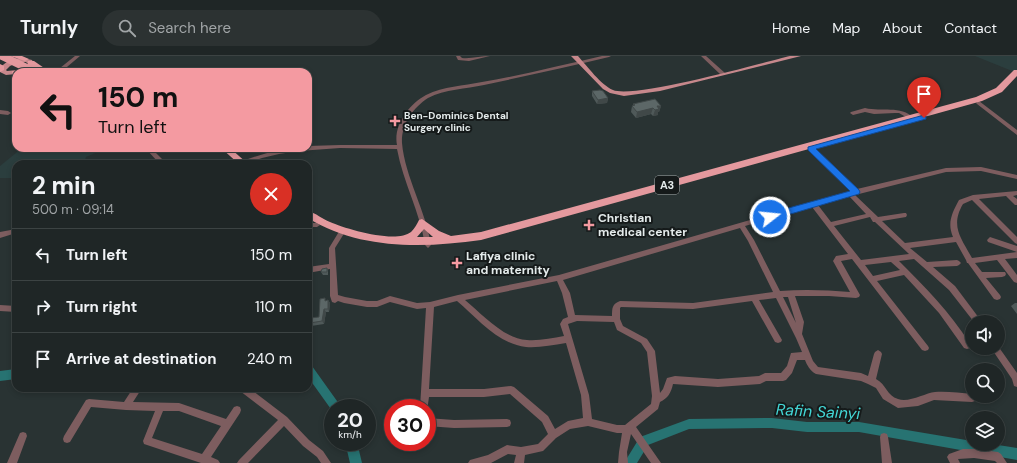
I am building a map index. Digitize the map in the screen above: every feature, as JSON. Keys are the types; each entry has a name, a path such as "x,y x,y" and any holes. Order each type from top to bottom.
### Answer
{"highway":[{"path":"2,56 27,68"},
{"path":"14,56 28,61 39,68"},
{"path":"0,60 17,68"},
{"name":"A3","path":"312,217 341,234 425,243 454,241 494,233 991,95 1003,88 1017,72"},
{"name":"A3","path":"312,225 372,242 462,243 501,235 811,148 979,103 1001,93 1017,76"},
{"path":"231,152 242,160"},
{"path":"237,152 244,160"},
{"path":"393,240 412,236 421,221 436,234 454,241"}],"main road":[{"path":"571,64 576,59 598,82 608,90 619,94 660,89 781,56"},
{"path":"722,73 798,56"},
{"path":"2,70 12,62 28,61 28,68"},
{"path":"2,70 12,72"}],"street":[{"path":"63,68 78,56"},
{"path":"458,56 460,59 469,60 488,56"},
{"path":"576,59 609,56"},
{"path":"703,56 722,73"},
{"path":"425,243 421,221 404,164 399,135 403,120 415,105 432,94 444,90 482,84 571,64"},
{"path":"979,103 1017,133"},
{"path":"853,113 865,110 874,112 895,111 901,112 911,118"},
{"path":"0,112 8,113"},
{"path":"312,148 400,147"},
{"path":"811,148 853,193 872,217 952,288 973,315"},
{"path":"152,152 160,160"},
{"path":"256,160 281,152"},
{"path":"341,234 332,248 334,298 367,304 377,304 390,299 417,306 430,305 559,278 853,193 956,169 982,169 1017,177"},
{"path":"997,297 969,261 964,249 956,239 954,215 960,202 973,197 1017,193"},
{"path":"1008,194 1017,203"},
{"path":"973,197 1017,240"},
{"path":"813,204 925,348"},
{"path":"829,225 872,217 904,215"},
{"path":"741,225 751,240 798,334 810,363 816,370 861,377 871,381 879,385 886,396 898,404 918,402 934,396 965,398"},
{"path":"0,235 12,232"},
{"path":"903,246 956,239"},
{"path":"990,240 1017,248"},
{"path":"969,261 1017,255"},
{"path":"477,463 490,459 507,449 521,451 540,448 553,435 568,425 588,422 617,429 629,428 655,406 656,396 651,351 644,341 620,328 616,319 616,306 620,304 693,306 790,293 856,295 837,260 838,258 854,256"},
{"path":"859,263 916,256"},
{"path":"999,257 1017,280"},
{"path":"893,259 942,312 965,343"},
{"path":"927,265 957,263"},
{"path":"312,269 333,266"},
{"path":"872,279 906,272"},
{"path":"980,275 1002,274"},
{"path":"559,278 566,293 572,319"},
{"path":"790,293 800,322 798,334"},
{"path":"754,297 778,340"},
{"path":"458,298 495,330 519,343 533,344 567,339"},
{"path":"425,399 430,305"},
{"path":"0,308 12,309"},
{"path":"588,422 585,395 567,339 564,324 566,321 572,319 616,319"},
{"path":"871,381 878,354"},
{"path":"1000,355 1016,378 1017,383"},
{"path":"656,396 659,398 663,397 666,394 670,381 675,380 718,383 760,380 765,377 783,377 790,370 793,364 794,356 808,356"},
{"path":"425,393 484,393 511,390 545,419 553,435"},
{"path":"126,406 135,392"},
{"path":"248,392 284,420 306,444 320,454 326,463"},
{"path":"67,439 89,403 179,408 228,424"},
{"path":"161,406 147,441 214,463"},
{"path":"204,459 237,410"},
{"path":"242,463 284,420"},
{"path":"436,423 454,424 507,423"},
{"path":"623,463 623,452 629,428"},
{"path":"629,428 656,463"},
{"path":"12,463 23,436"},
{"path":"884,438 887,463"},
{"path":"519,463 521,451"},
{"path":"955,463 952,457 965,453 998,457 1002,463"}],"shaded area":[{"path":"975,56 1017,56 1017,73"},
{"path":"17,152 98,152 86,157 85,160 12,160 12,178 0,178 0,166"}],"building":[{"path":"592,91 603,91 608,98 598,100"},
{"path":"655,99 661,106 657,106 659,109 655,110 653,108 637,112 632,106 635,105 633,104"},
{"path":"327,268 327,272 321,272 322,269"},
{"path":"325,298 325,301 328,300 328,309 324,309 322,321 312,323 312,318 319,317 320,299"}],"waterway":[{"name":"Rafin Sainyi","path":"0,376 12,374"},
{"name":"Rafin Sainyi","path":"312,374 330,399"},
{"name":"Rafin Sainyi","path":"630,463 644,441 689,424 772,423 807,427 859,427 1017,454"},
{"name":"Rafin Sainyi","path":"353,451 356,463"}],"place":[{"name":"Ben-Dominics Dental Surgery clinic","path":"395,121"},
{"name":"Christian medical center","path":"589,225"},
{"name":"Lafiya clinic and maternity","path":"457,263"}],"route":[{"path":"770,217 856,192 811,148 924,118"}]}
